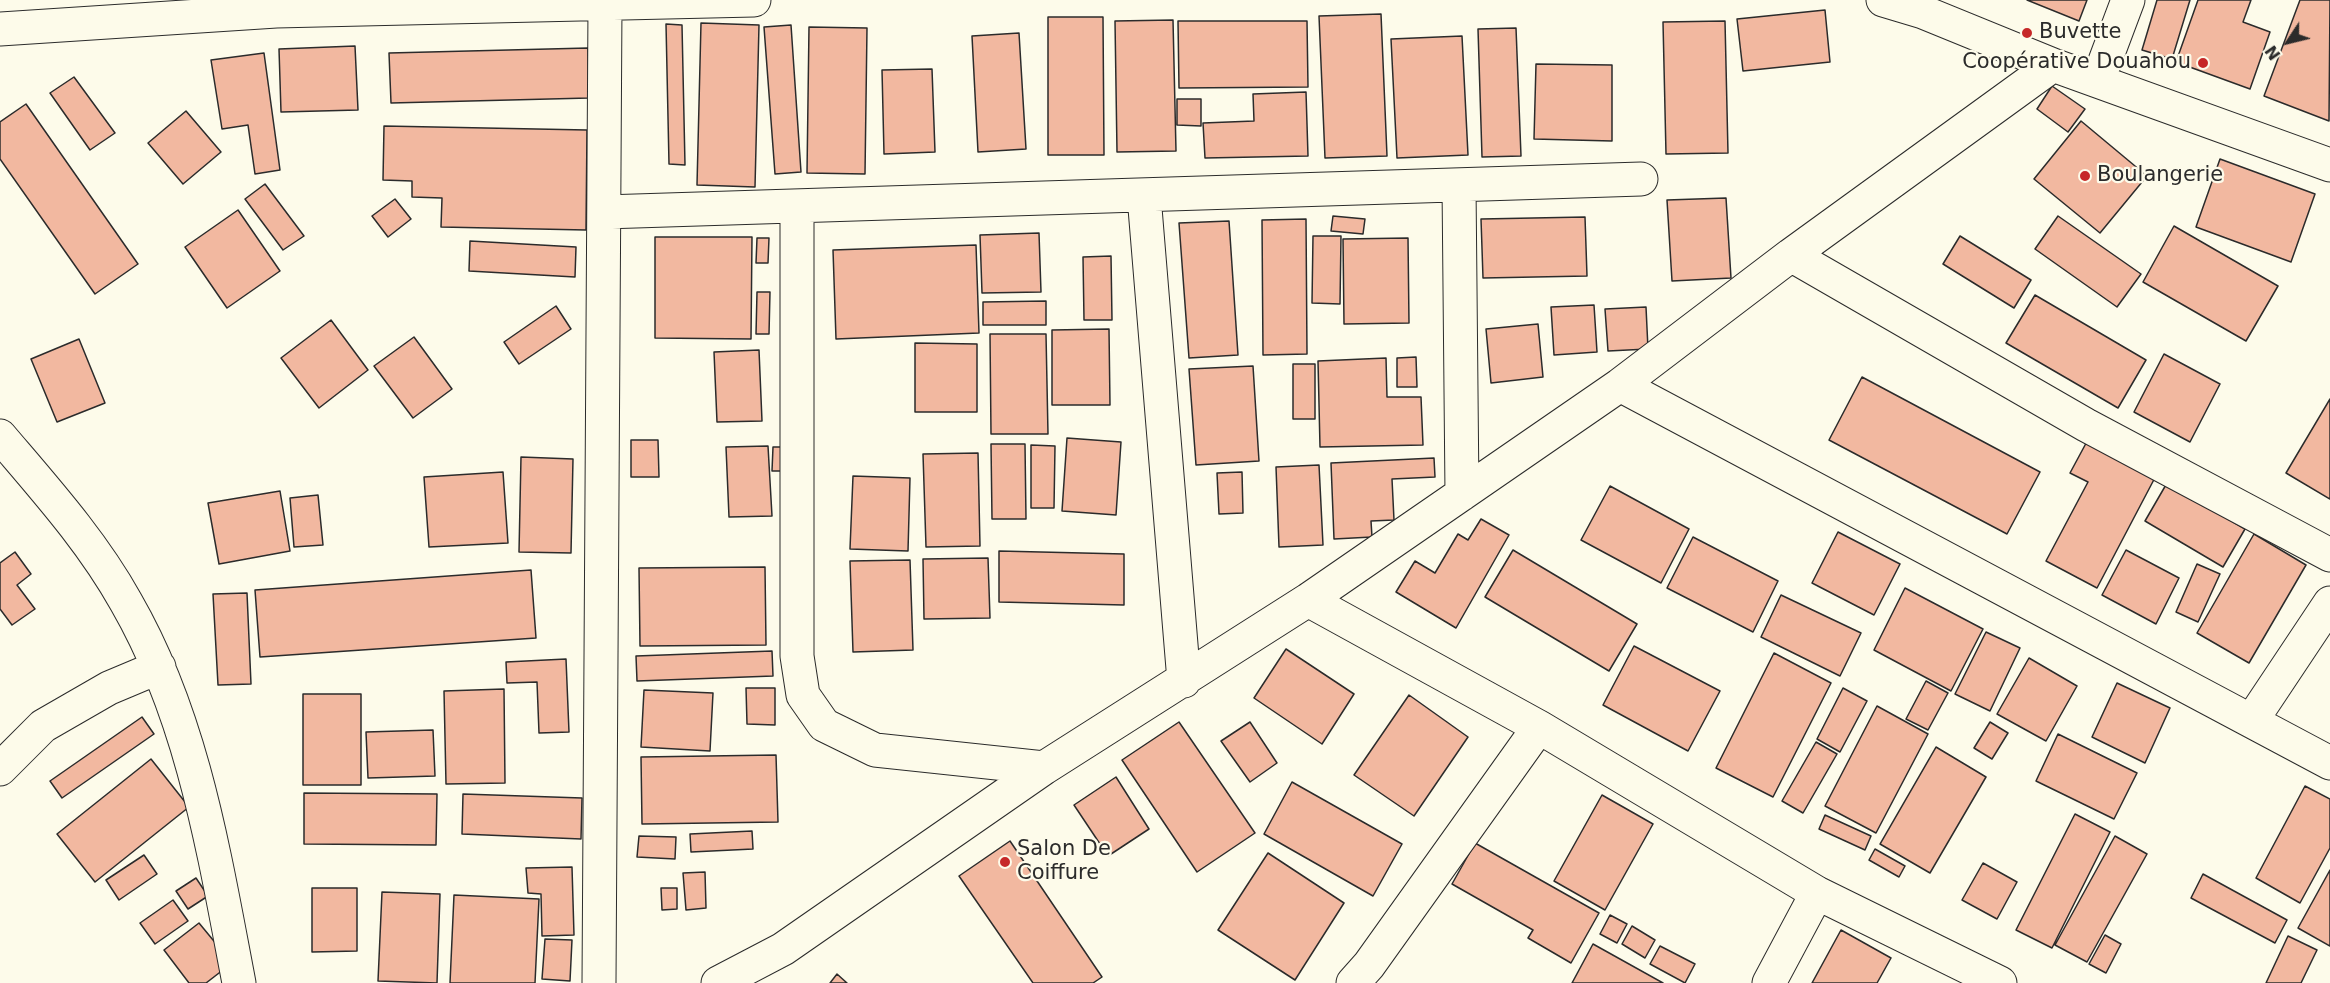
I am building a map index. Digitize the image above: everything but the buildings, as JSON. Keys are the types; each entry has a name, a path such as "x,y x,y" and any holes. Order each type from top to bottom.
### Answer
{"street":[{"path":"0,28 276,11 754,0"},
{"path":"1883,0 1923,12 2053,65 2330,165"},
{"path":"2098,80 2128,0"},
{"path":"599,983 605,5"},
{"path":"718,983 783,949 1044,768 1308,600 1620,386 1791,255 2053,65"},
{"path":"603,212 1641,179"},
{"path":"1460,185 1462,494"},
{"path":"1144,196 1184,681"},
{"path":"797,207 797,656 803,695 824,725 875,750 1044,768"},
{"path":"1791,255 2086,425 2330,555"},
{"path":"1620,386 2330,763"},
{"path":"0,436 82,534 126,602 159,667 203,799 239,983"},
{"path":"1308,600 1539,727 1817,893 2000,983"},
{"path":"2252,720 2330,603"},
{"path":"0,769 43,726 109,688 159,667"},
{"path":"1353,983 1369,965 1539,727"},
{"path":"1769,983 1817,893"}],"place":[{"name":"Buvette","path":"2027,33"},
{"name":"Coopérative Douahou","path":"2203,63"},
{"name":"Boulangerie","path":"2085,176"},
{"name":"Salon De Coiffure","path":"1005,862"}]}
